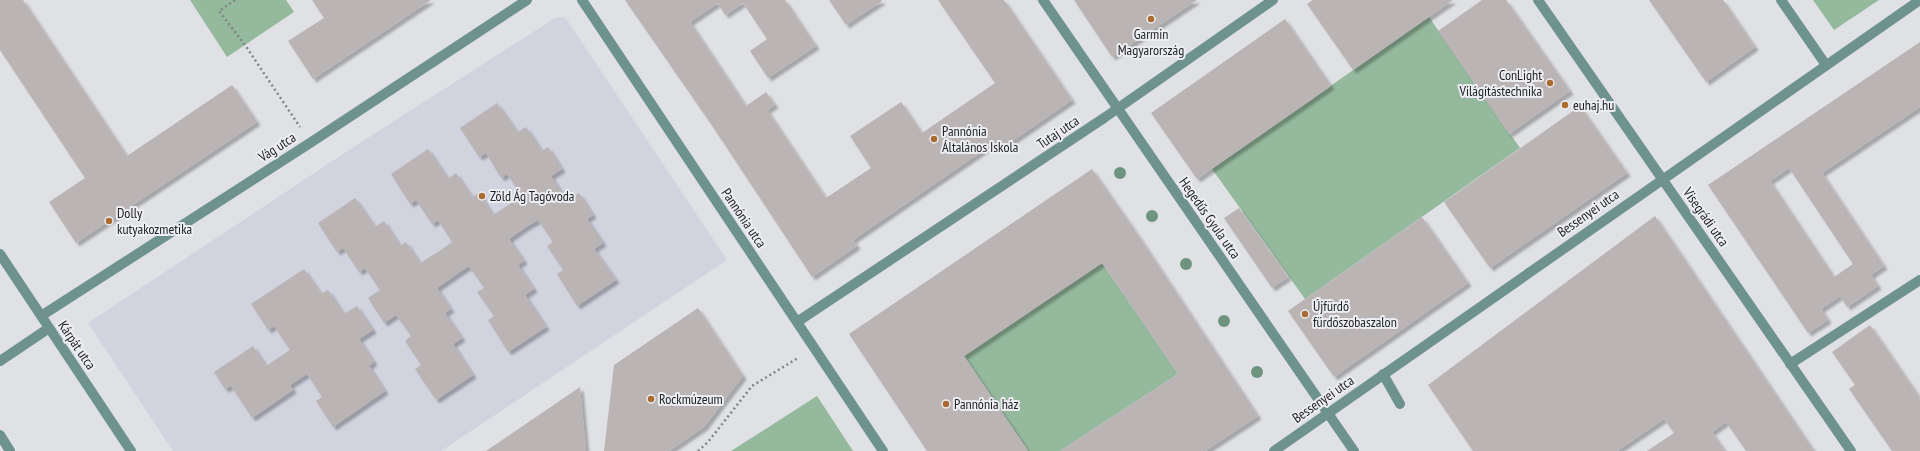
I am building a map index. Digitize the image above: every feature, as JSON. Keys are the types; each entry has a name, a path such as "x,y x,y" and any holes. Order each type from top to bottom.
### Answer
{"street":[{"name":"Vág utca","path":"41,316 310,143 527,0"},
{"name":"Pannónia utca","path":"582,0 883,451"},
{"name":"Hegedűs Gyula utca","path":"1043,0 1354,451"},
{"name":"Tutaj utca","path":"797,322 1118,108 1273,0"},
{"name":"Visegrádi utca","path":"1538,0 1851,451"},
{"path":"1781,0 1826,65"},
{"name":"Bessenyei utca","path":"1274,451 1662,178 1920,0"},
{"name":"Kárpát utca","path":"0,254 131,451"},
{"path":"1790,364 1920,280"},
{"path":"0,361 49,328"},
{"path":"1383,374 1400,404"},
{"path":"0,435 10,451"}],"path":[{"path":"234,0 219,11 244,45 310,143"},
{"path":"698,451 708,442 752,386 814,348"}],"shaded area":[{"name":"Zöld Ág Tagóvoda","path":"565,17 727,260 441,451 173,451 88,323 346,152 555,18"}],"green space":[{"path":"190,0 286,0 294,12 227,57"},
{"path":"1813,0 1879,0 1834,30"},
{"path":"1429,17 1520,148 1305,299 1212,169"},
{"path":"1102,263 1178,374 1060,451 1028,451 964,356"},
{"path":"817,396 853,451 731,451"}],"building":[{"path":"0,0 23,0 127,156 232,85 257,122 76,243 49,202 85,178 0,50"},
{"path":"312,0 431,0 313,79 288,41 324,18"},
{"name":"Pannónia Általános Iskola","path":"625,0 785,0 816,46 768,78 750,51 767,39 743,3 725,15 718,3 690,22 746,106 766,92 775,105 767,110 826,198 871,168 850,136 901,102 922,133 995,83 938,0 1004,0 1072,100 1002,148 997,141 853,240 857,246 812,277 713,127"},
{"path":"829,0 881,0 882,1 846,25"},
{"path":"1074,0 1197,0 1112,57"},
{"path":"1313,0 1453,0 1353,70 1307,4"},
{"path":"1482,0 1506,0 1570,91 1509,134 1438,31"},
{"path":"1649,0 1723,0 1755,47 1706,82"},
{"path":"1285,19 1331,86 1197,179 1151,113"},
{"path":"1920,42 1920,107 1822,173 1884,266 1871,275 1878,286 1847,307 1840,296 1821,309 1828,320 1808,333 1708,185","holes":["1789,168 1853,264 1834,277 1770,181"]},
{"path":"497,103 517,132 526,127 542,151 548,147 562,169 551,176 567,201 579,193 593,215 587,219 603,243 594,249 616,280 577,306 557,274 563,270 547,246 553,242 538,220 526,227 509,239 524,261 518,265 534,289 525,295 546,327 508,352 488,320 494,316 477,292 484,288 469,266 437,288 451,309 445,313 462,338 453,344 473,375 436,400 415,369 421,365 405,341 411,336 396,315 384,323 368,298 380,290 365,268 359,272 343,248 337,252 318,223 355,198 375,227 384,221 400,246 406,242 420,263 441,250 452,242 438,220 432,224 416,200 410,204 391,174 428,149 448,179 456,173 472,197 479,193 493,215 522,196 507,174 501,178 486,153 479,157 460,128"},
{"path":"1580,106 1627,173 1490,268 1444,202"},
{"path":"1092,169 1140,238 1258,416 1205,451 1060,451 1178,374 1102,263 964,356 1028,451 927,451 849,334"},
{"path":"1239,208 1288,277 1272,288 1224,218"},
{"path":"1655,216 1814,451 1746,451 1726,422 1712,432 1725,451 1647,451 1674,433 1664,419 1617,451 1473,451 1428,385"},
{"path":"1422,217 1468,283 1334,377 1288,311"},
{"path":"304,269 321,294 328,290 344,314 357,306 373,330 359,339 374,362 369,366 385,391 333,427 316,401 322,397 307,374 290,385 293,390 252,418 231,386 225,389 214,372 253,346 266,366 290,350 274,326 268,330 251,304"},
{"path":"698,308 743,376 704,427 669,451 604,451 614,365"},
{"path":"1870,325 1920,398 1920,451 1892,451 1849,389 1855,385 1832,352"},
{"path":"580,387 586,451 486,451"}],"place":[{"name":"Garmin Magyarország","path":"1151,19"},
{"name":"ConLight Világítástechnika","path":"1550,83"},
{"name":"euhaj.hu","path":"1565,105"},
{"name":"Pannónia Általános Iskola","path":"934,139"},
{"name":"Zöld Ág Tagóvoda","path":"482,196"},
{"name":"Dolly kutyakozmetika","path":"109,221"},
{"name":"Újfürdő fürdőszobaszalon","path":"1305,314"},
{"name":"Rockmúzeum","path":"651,399"},
{"name":"Pannónia ház","path":"946,404"}]}
